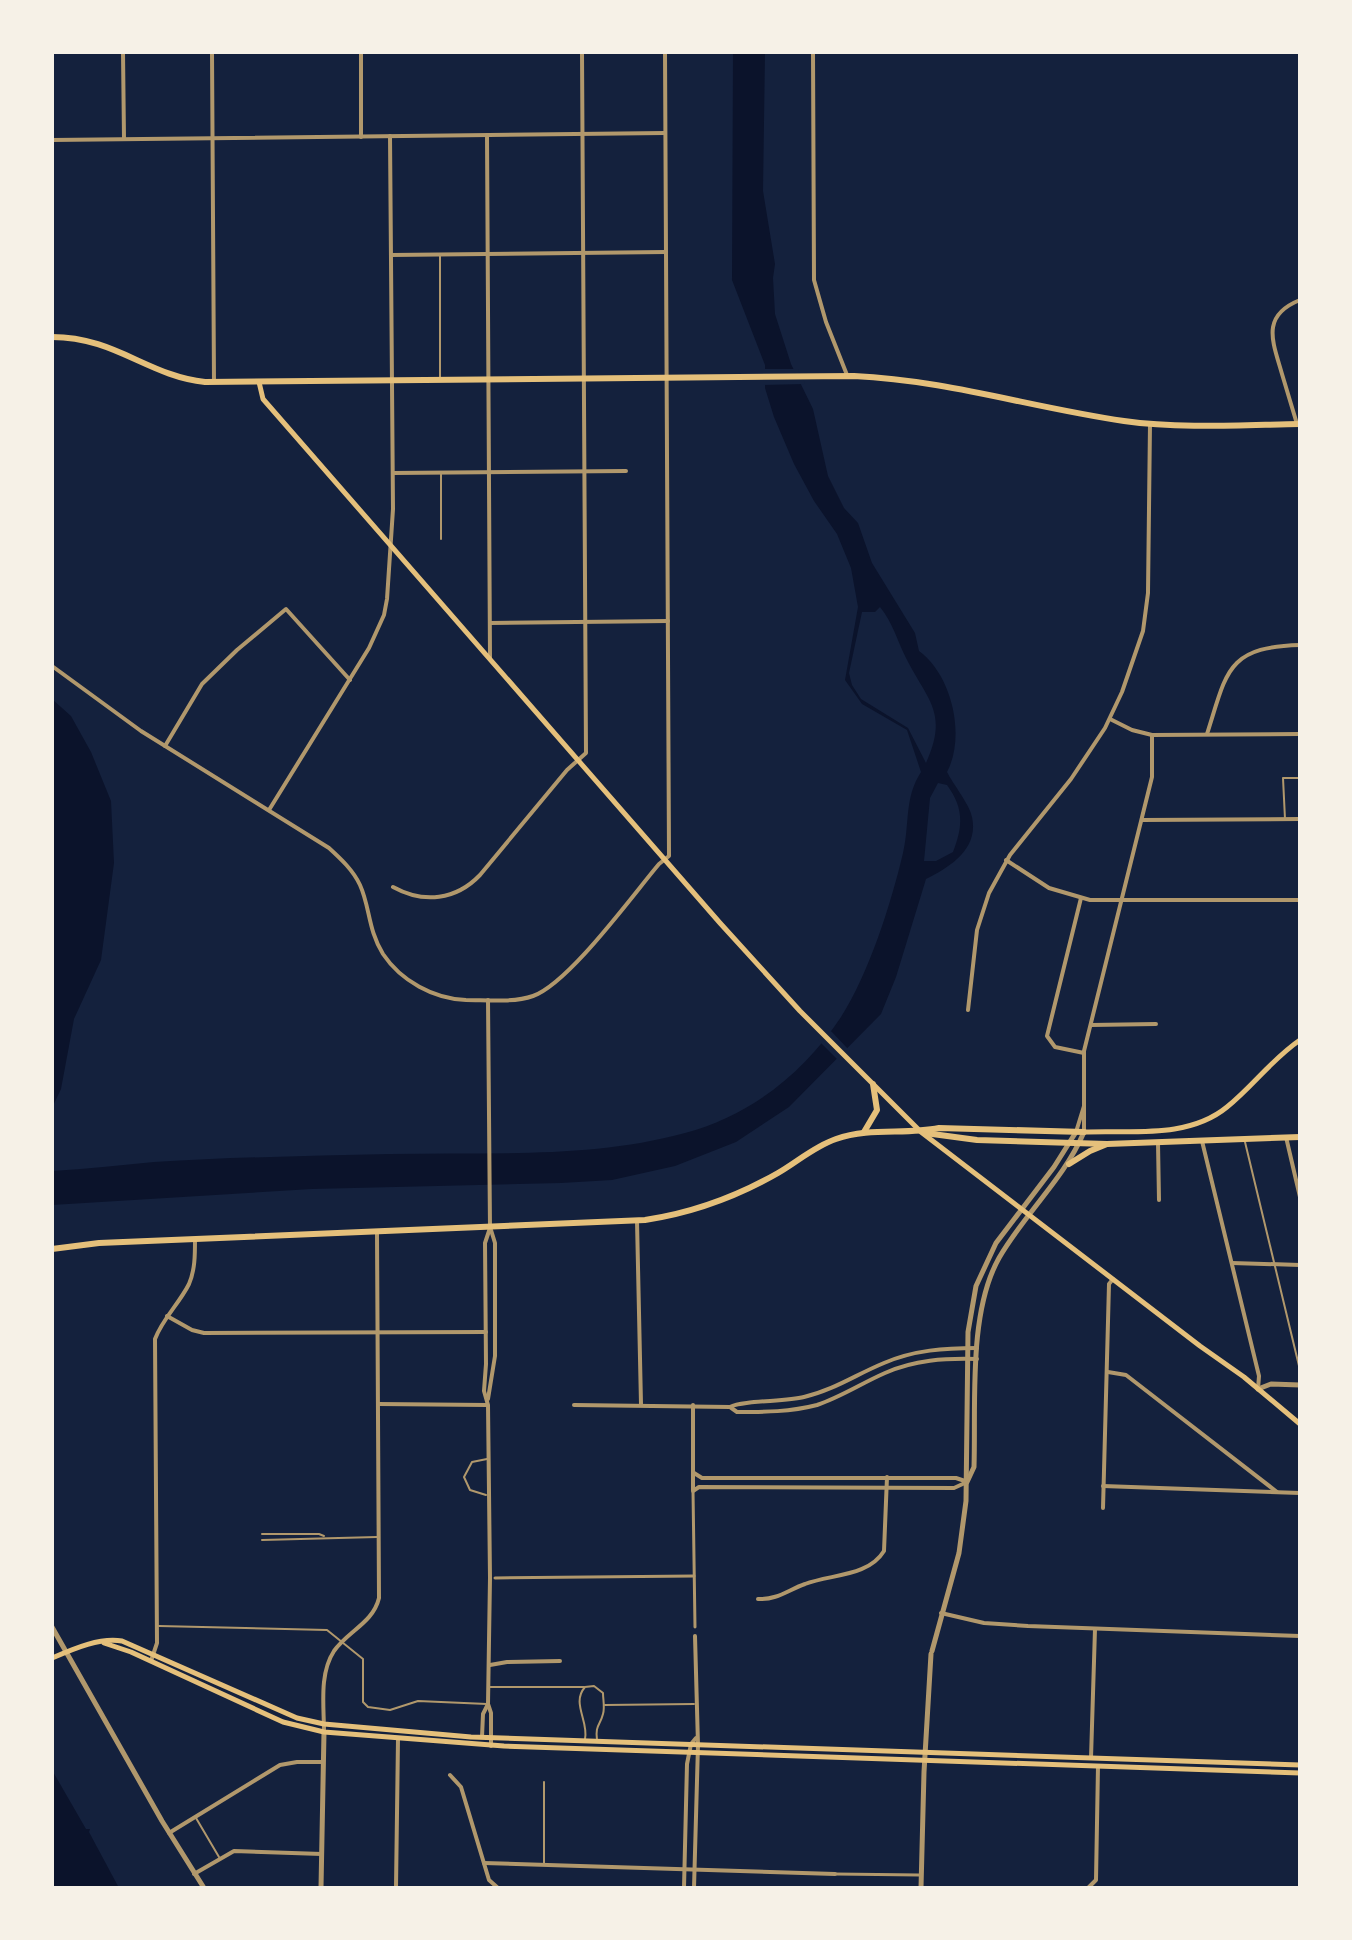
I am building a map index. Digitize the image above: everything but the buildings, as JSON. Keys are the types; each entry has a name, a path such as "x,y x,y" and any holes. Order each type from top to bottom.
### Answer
{"main road":[{"path":"52,337 104,344 165,373 214,383 847,375 943,384 1099,417 1150,424 1298,424"},
{"path":"259,382 263,399 800,1011 921,1132 1300,1424"},
{"path":"52,1249 99,1243 637,1221 687,1211 725,1199 775,1175 826,1142 864,1132 921,1132 939,1128 1076,1132 1171,1130 1200,1123 1228,1106 1300,1040"},
{"path":"864,1132 877,1111 873,1084"},
{"path":"921,1132 939,1137 977,1140 1107,1144 1300,1137"},
{"path":"1069,1164 1107,1144"},
{"path":"54,1657 111,1639 122,1641 287,1714 324,1724 492,1738 695,1742 1300,1765"},
{"path":"103,1643 151,1661 283,1722 324,1732 491,1746 1300,1773"}],"street":[{"path":"123,52 124,139"},
{"path":"212,52 214,383"},
{"path":"361,52 361,137"},
{"path":"393,887 414,897 436,898 466,888 567,770 586,753 582,52"},
{"path":"52,666 165,746 329,848 349,867 361,887 374,936 385,956 421,989 451,1000 532,996 554,984 571,967 669,856 665,52"},
{"path":"813,52 814,280 826,322 847,375"},
{"path":"52,140 665,133"},
{"path":"487,135 490,660"},
{"path":"269,810 369,648 384,615 393,473 390,136"},
{"path":"391,255 666,252"},
{"path":"1298,424 1272,335 1279,314 1288,305 1300,300"},
{"path":"968,1010 977,930 989,893 1006,860 1077,771 1110,719 1137,650 1148,604 1150,424"},
{"path":"393,473 626,471"},
{"path":"165,746 202,684 286,609 350,680"},
{"path":"490,623 668,621"},
{"path":"1207,735 1223,683 1237,663 1262,648 1300,645"},
{"path":"1110,719 1137,732 1152,735 1300,734"},
{"path":"693,1491 699,1487 954,1488 967,1482 974,1467 981,1312 994,1268 1009,1241 1069,1164 1084,1132 1084,1053 1152,777 1152,735"},
{"path":"1141,820 1300,819"},
{"path":"1006,860 1049,888 1081,898 1121,901 1300,900"},
{"path":"1081,898 1047,1036 1053,1046 1084,1053"},
{"path":"488,1000 490,1228 485,1243 484,1391 488,1403"},
{"path":"1091,1025 1156,1024"},
{"path":"921,1888 932,1653 959,1553 967,1482 967,1348 971,1306 987,1260 1021,1208 1054,1167 1076,1132 1084,1106"},
{"path":"1286,1137 1300,1197"},
{"path":"1202,1141 1259,1374 1258,1389 1271,1384 1300,1385"},
{"path":"1158,1143 1159,1200"},
{"path":"637,1221 641,1404"},
{"path":"490,1228 495,1243 495,1356 488,1403 488,1704 491,1746"},
{"path":"321,1888 326,1671 342,1641 369,1619 378,1602 377,1233"},
{"path":"151,1661 157,1643 155,1339 191,1277 195,1263 195,1240"},
{"path":"1232,1263 1300,1265"},
{"path":"1103,1508 1109,1284 1113,1279"},
{"path":"167,1316 204,1333 486,1332"},
{"path":"730,1407 737,1403 780,1402 814,1395 894,1359 930,1350 977,1348"},
{"path":"894,1359 897,1369"},
{"path":"574,1405 693,1405 761,1413 801,1409 846,1394 897,1369 927,1361 977,1359"},
{"path":"1106,1372 1126,1375 1277,1492"},
{"path":"378,1404 488,1403"},
{"path":"693,1405 695,1627"},
{"path":"694,1473 702,1478 956,1478 967,1482"},
{"path":"758,1599 770,1600 805,1584 864,1568 878,1561 884,1551 887,1477"},
{"path":"1103,1486 1300,1493"},
{"path":"495,1578 694,1576"},
{"path":"941,1613 1001,1624 1300,1636"},
{"path":"52,1627 169,1833 204,1888"},
{"path":"1091,1758 1095,1629"},
{"path":"694,1888 697,1754 695,1636"},
{"path":"490,1665 560,1661"},
{"path":"482,1745 483,1714 488,1704"},
{"path":"396,1888 398,1739"},
{"path":"684,1888 689,1753 695,1742"},
{"path":"169,1833 280,1765 323,1762"},
{"path":"1088,1888 1096,1880 1098,1766"},
{"path":"450,1775 461,1787 489,1880 498,1888"},
{"path":"194,1874 234,1851 322,1854"},
{"path":"484,1863 921,1875"}],"lane":[{"path":"440,255 440,380"},
{"path":"441,472 441,539"},
{"path":"1285,819 1283,778 1300,778"},
{"path":"1244,1138 1300,1370"},
{"path":"488,1459 469,1464 464,1477 470,1490 488,1495"},
{"path":"262,1534 378,1537"},
{"path":"262,1540 320,1540 325,1537"},
{"path":"157,1626 327,1630 363,1659 363,1701 368,1707 390,1710 418,1701 488,1704"},
{"path":"489,1687 599,1688 603,1693 603,1714 596,1727 597,1741"},
{"path":"584,1741 587,1727 581,1717 580,1694 585,1687"},
{"path":"603,1705 697,1704"},
{"path":"544,1782 544,1864"},
{"path":"195,1817 220,1858"}],"water":[{"path":"733,52 765,52 763,191 775,264 775,314 791,364 813,409 828,476 844,508 858,523 872,563 915,633 919,651 940,675 947,690 955,724 955,741 947,772 972,817 973,828 967,848 953,863 926,879 896,977 881,1014 789,1107 736,1142 675,1166 612,1180 312,1189 52,1205 52,1171 213,1159 575,1151 685,1133 732,1116 774,1090 810,1056 841,1017 861,980 878,938 903,853 912,792 921,772 907,730 862,704 845,680 858,607 851,568 837,534 794,464 774,417 765,388 765,365 732,280","holes":["880,607 932,707 936,731 926,763 908,728 861,699 852,685 849,673 862,612 875,612","938,783 947,785 957,802 959,834 953,852 936,861 924,861 930,798"]},
{"path":"52,699 71,716 91,752 111,801 114,863 101,960 74,1019 61,1089 52,1108"},
{"path":"52,1770 86,1829 90,1829 119,1888 52,1888"}],"pier":[{"path":"761,369 798,369 805,384 761,385"},
{"path":"828,1028 850,1051 840,1062 818,1040"}]}
